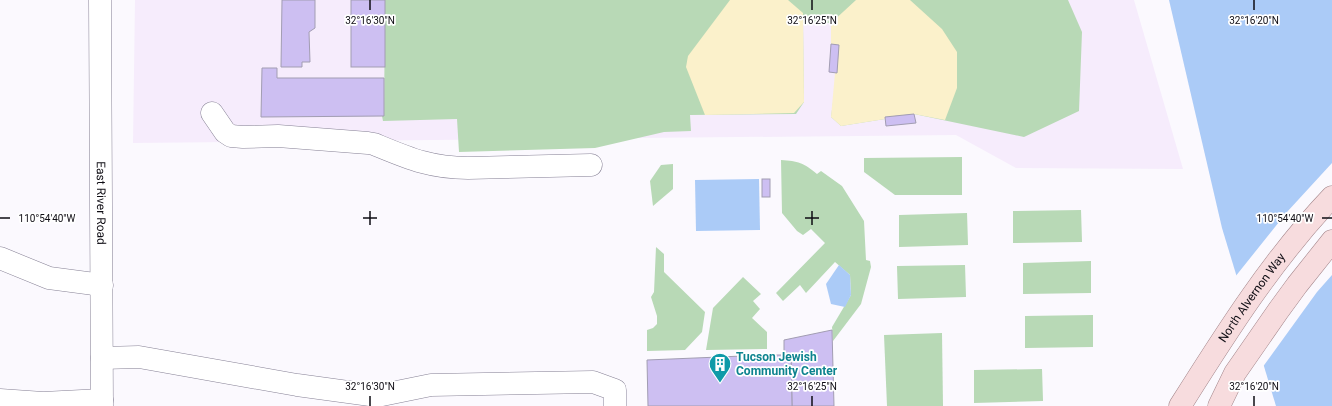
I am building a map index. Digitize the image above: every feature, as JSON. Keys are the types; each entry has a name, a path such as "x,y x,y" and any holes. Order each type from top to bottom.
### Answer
{"main road":[{"name":"North Alvernon Way","path":"1180,406 1261,282 1279,258 1332,197"},
{"path":"1219,406 1235,374 1296,285 1332,241"}],"street":[{"name":"East River Road","path":"100,0 102,403"},
{"path":"212,113 225,132 231,136 278,136 368,143 416,161 435,166 468,168 591,165"},
{"path":"0,258 49,278 102,285"},
{"path":"102,358 139,357 383,401 431,385 593,382 615,390 615,406"},
{"path":"410,406 431,385"},
{"path":"0,400 42,403 102,403"}],"shaded area":[{"path":"135,0 1134,0 1183,169 1016,168 956,135 133,143"}],"green space":[{"path":"385,0 1068,0 1082,32 1079,111 1024,137 914,114 885,117 885,119 841,126 831,117 837,73 838,45 831,44 831,23 803,23 804,102 796,114 690,115 691,131 664,132 595,148 459,152 457,119 383,121"},
{"path":"962,157 962,195 895,195 864,172 864,158"},
{"path":"781,160 800,163 817,174 821,171 842,186 864,221 866,260 870,261 871,267 861,304 833,341 832,327 851,295 850,275 835,262 806,293 800,285 783,301 776,293 825,243 811,229 803,235 797,231 782,213"},
{"path":"673,164 673,189 653,206 650,181 661,165"},
{"path":"1081,210 1082,242 1013,243 1013,211"},
{"path":"967,213 968,245 899,247 899,215"},
{"path":"656,247 664,254 664,272 705,312 702,332 685,350 647,351 647,330 653,328 657,324 657,316 651,297 654,292"},
{"path":"1091,261 1091,293 1023,294 1023,263"},
{"path":"965,265 966,297 898,299 897,266"},
{"path":"743,277 761,294 753,301 760,309 752,318 767,332 767,349 706,350 713,308"},
{"path":"1093,315 1093,347 1025,348 1025,316"},
{"path":"942,333 943,406 887,406 884,335"},
{"path":"1042,369 1043,401 974,403 974,370"}],"sand":[{"path":"730,0 788,0 803,13 804,102 794,113 705,115 686,67 688,56"},
{"path":"856,0 910,0 942,29 957,52 957,88 945,120 914,114 885,117 885,119 841,126 831,117 835,73 837,73 838,45 831,44 831,23"}],"water":[{"path":"1169,0 1332,0 1332,406 1276,406 1222,228"},
{"path":"759,179 760,230 696,231 695,180"},
{"path":"839,265 850,275 851,295 845,307 831,304 826,284"}],"pier":[{"path":"1332,163 1332,275 1317,292 1262,368 1235,277 1287,212"}],"building":[{"path":"282,0 315,0 315,28 309,32 310,62 302,62 302,67 281,67"},
{"path":"351,0 385,0 385,67 351,67"},
{"path":"831,44 839,45 837,73 829,72"},
{"path":"262,68 277,68 277,78 384,78 384,116 261,117"},
{"path":"914,114 916,123 886,126 885,117"},
{"path":"762,179 770,179 770,197 762,197"},
{"path":"832,330 834,406 792,406 791,355 784,355 784,340"},
{"name":"Tucson Jewish Community Center","path":"791,355 792,406 648,406 647,360"}],"place":[{"name":"Tucson Jewish Community Center","path":"720,384"}]}
